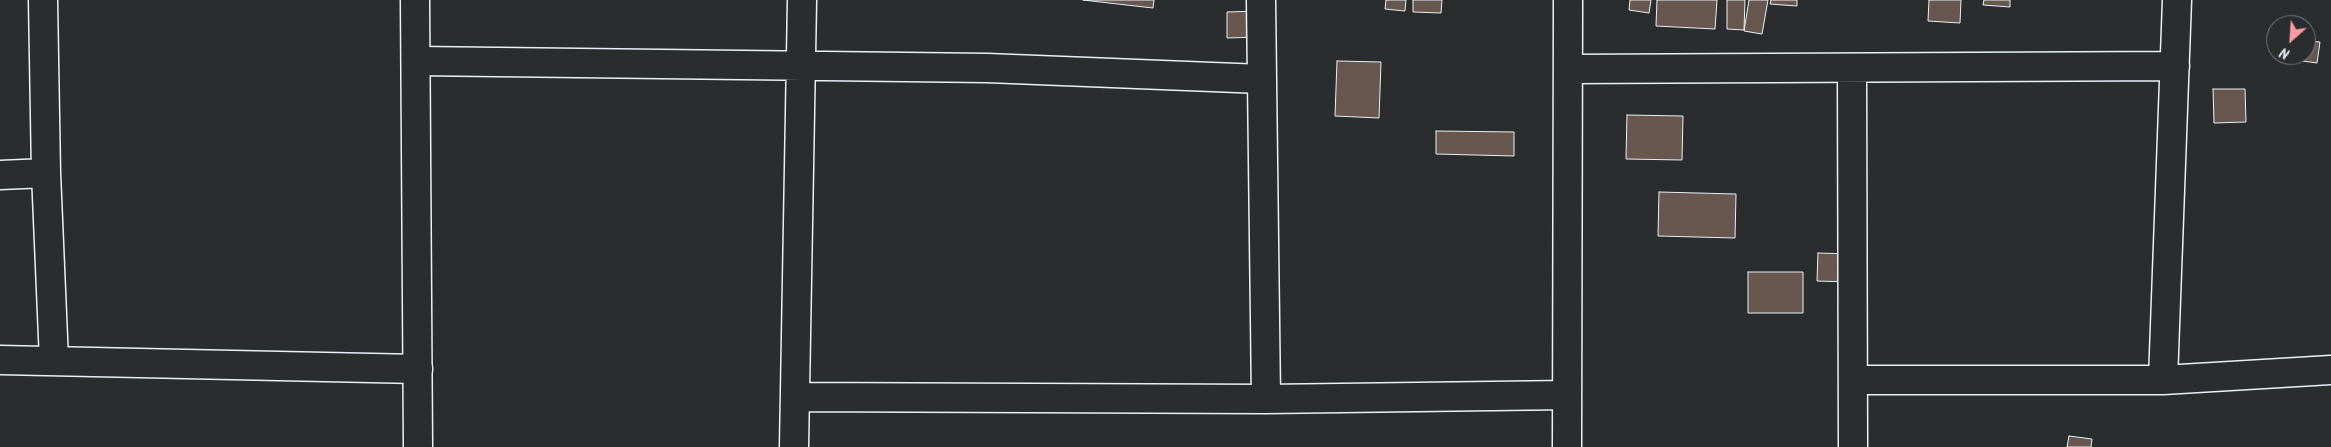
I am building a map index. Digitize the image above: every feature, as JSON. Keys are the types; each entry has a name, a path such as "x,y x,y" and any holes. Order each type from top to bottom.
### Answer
{"street":[{"path":"43,0 46,173 54,361"},
{"path":"415,0 418,447"},
{"path":"794,447 802,0"},
{"path":"1261,0 1266,399"},
{"path":"1567,447 1568,0"},
{"path":"2163,380 2177,0"},
{"path":"416,61 802,64 987,68 1262,79"},
{"path":"1569,69 2175,66"},
{"path":"1852,68 1853,447"},
{"path":"0,175 46,173"},
{"path":"0,360 418,369"},
{"path":"1854,380 2163,380 2331,370"},
{"path":"795,397 1266,399 1567,395"}],"building":[{"path":"1083,0 1154,0 1153,8"},
{"path":"1386,0 1406,0 1405,11 1385,9"},
{"path":"1413,0 1442,0 1441,13 1413,12"},
{"path":"1630,0 1651,0 1649,13 1629,10"},
{"path":"1657,0 1717,0 1715,29 1656,26"},
{"path":"1727,0 1745,0 1744,30 1727,29"},
{"path":"1749,0 1768,0 1762,34 1744,31"},
{"path":"1771,0 1797,0 1797,6 1770,4"},
{"path":"1929,0 1961,0 1960,23 1928,21"},
{"path":"1984,0 2010,0 2010,7 1983,5"},
{"path":"1257,11 1258,37 1227,38 1227,12"},
{"path":"2316,42 2320,42 2316,63"},
{"path":"1337,61 1381,62 1379,118 1335,116"},
{"path":"2213,89 2245,89 2246,122 2214,123"},
{"path":"1627,115 1683,116 1682,160 1626,159"},
{"path":"1436,131 1514,132 1514,156 1436,154"},
{"path":"1659,192 1736,194 1735,238 1658,236"},
{"path":"1818,253 1852,254 1851,282 1817,281"},
{"path":"1748,272 1803,272 1803,313 1748,313"},
{"path":"2069,436 2092,439 2091,447 2067,447"}]}
